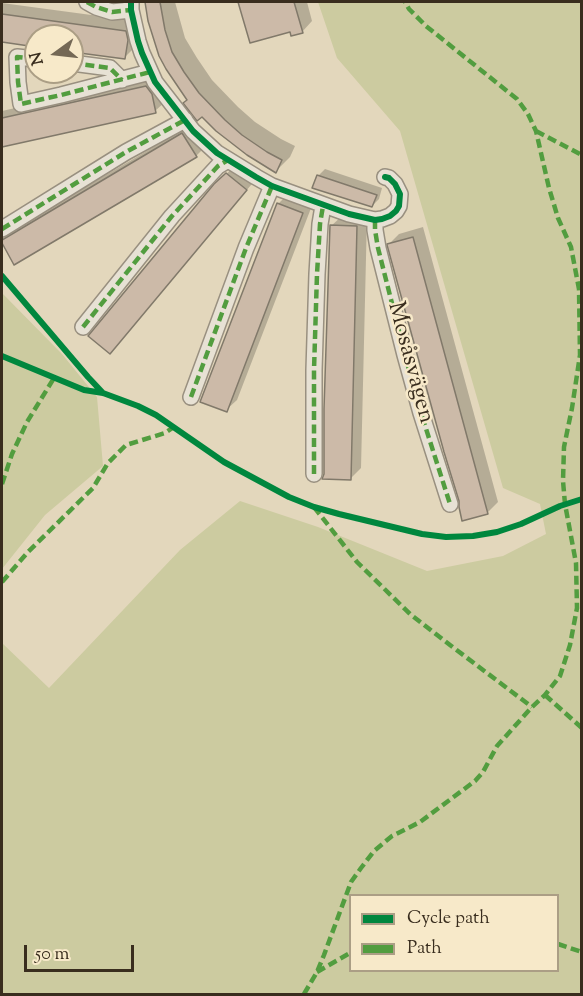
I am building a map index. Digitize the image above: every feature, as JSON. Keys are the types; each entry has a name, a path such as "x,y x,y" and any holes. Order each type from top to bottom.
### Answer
{"street":[{"path":"87,2 112,12 131,6 138,41 155,82 209,146 272,186 323,206 375,220 390,216 399,206 400,194 395,184 385,177"},
{"path":"24,58 17,57 21,104 150,72"},
{"path":"84,65 110,68 122,80"},
{"path":"2,229 126,152 185,120"},
{"path":"83,327 172,216 218,166 228,160"},
{"path":"191,397 246,248 272,186"},
{"path":"314,474 317,274 323,206"},
{"name":"Mosåsvägen","path":"375,220 378,248 405,355 450,504"}],"green space":[{"path":"318,2 581,2 581,994 2,994 2,643 49,688 180,550 240,501 318,527 427,571 503,556 546,534 540,504 503,488 400,131 337,58"},
{"path":"2,293 62,354 97,397 103,466 45,515 2,569"}],"building":[{"path":"145,2 160,2 172,52 199,93 242,135 282,160 276,173 247,155 202,117 197,121 183,103 187,100 159,56 148,21"},
{"path":"238,2 294,2 303,33 291,36 290,32 250,43"},
{"path":"2,14 75,24 24,24 24,45 2,42"},
{"path":"84,25 126,31 128,40 125,59 84,54"},
{"path":"146,86 152,94 156,113 2,147 2,118"},
{"path":"182,133 197,157 14,265 2,240"},
{"path":"226,173 247,190 110,354 88,336 214,184"},
{"path":"317,175 377,195 372,207 312,188"},
{"path":"277,203 303,213 227,412 200,402"},
{"path":"330,225 357,226 351,480 322,479 324,474"},
{"path":"413,237 488,514 462,521 459,501 387,245"}],"marked path":[{"path":"87,2 112,12 131,10"},
{"path":"304,994 317,972 351,882 374,851 392,836 420,822 475,781 483,772 497,746 560,676 570,645 577,608 576,563 563,481 564,447 580,355 579,289 571,247 558,218 536,131 528,114 517,99 426,26 405,2"},
{"path":"24,58 17,57 21,104 150,72"},
{"path":"84,65 110,68 122,80"},
{"path":"2,229 126,152 185,120"},
{"path":"536,131 582,155"},
{"path":"83,327 172,216 218,166 228,160"},
{"path":"191,397 246,248 272,186"},
{"path":"314,474 317,274 323,206"},
{"path":"375,220 378,248 405,355 450,504"},
{"path":"2,484 12,454 27,422 54,378"},
{"path":"2,582 28,552 93,488 108,463 126,445 165,433 174,427"},
{"path":"314,507 357,562 410,614 532,707"},
{"path":"545,695 582,728"},
{"path":"559,944 582,952"},
{"path":"317,972 349,954"}],"cycle path":[{"path":"131,2 138,41 155,82 193,131 217,153 272,186 349,214 375,220 390,216 399,206 400,194 395,184 385,177"},
{"path":"2,276 103,393"},
{"path":"2,356 84,390 103,393 138,406 156,415 224,462 289,497 339,514 422,534 446,537 473,536 497,532 521,524 560,506 582,499"}]}
